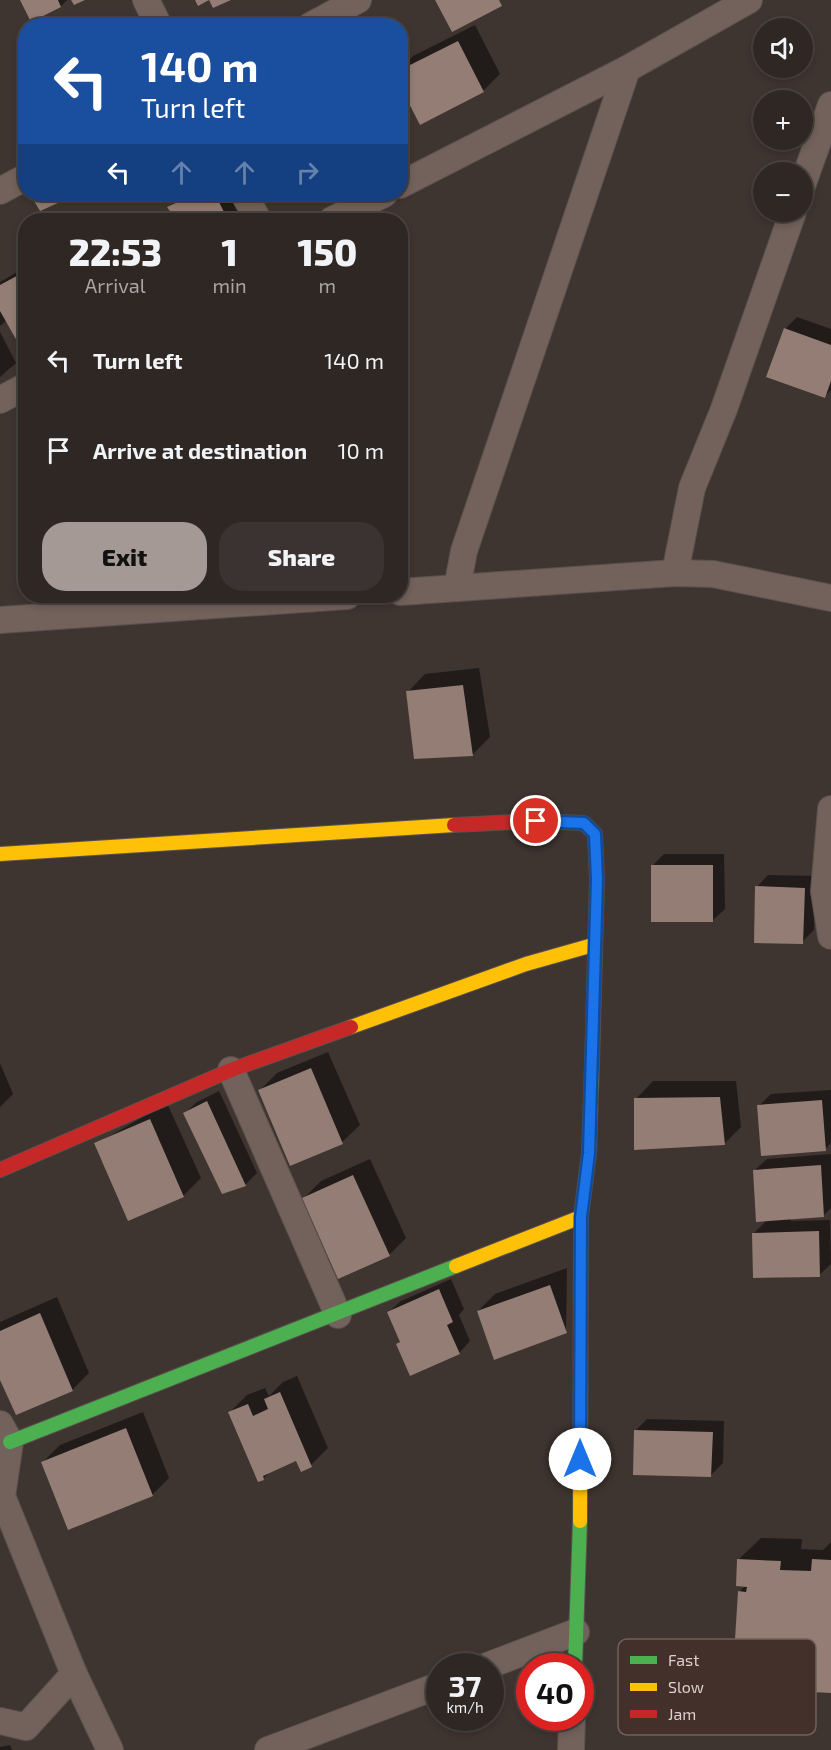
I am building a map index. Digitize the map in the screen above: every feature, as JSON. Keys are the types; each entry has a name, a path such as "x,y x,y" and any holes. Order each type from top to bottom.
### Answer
{"street":[{"path":"146,0 155,18"},
{"path":"325,18 358,0"},
{"path":"408,181 627,69 750,0"},
{"path":"457,588 464,551 627,69"},
{"path":"811,162 831,105"},
{"path":"0,191 18,181"},
{"path":"346,213 370,201"},
{"path":"675,573 692,488 724,409 790,222"},
{"path":"0,400 18,390"},
{"path":"408,591 675,573 714,574 831,598"},
{"path":"0,620 246,603"},
{"path":"831,809 824,891 831,936"},
{"path":"0,854 322,832 536,821 584,823 595,834 597,879 593,945 589,1153 581,1217 580,1541 575,1653"},
{"path":"0,1170 231,1070 526,963 593,945"},
{"path":"231,1070 339,1315"},
{"path":"110,1750 74,1674 1,1497 5,1433 339,1315 581,1217"},
{"path":"504,1660 576,1632"},
{"path":"0,1721 26,1727 74,1674"},
{"path":"268,1750 426,1690"},
{"path":"571,1750 572,1731"}],"building":[{"path":"20,0 58,0 61,7 39,18 29,18"},
{"path":"71,0 85,0 74,5"},
{"path":"195,0 209,0 198,6"},
{"path":"209,0 231,0 213,8"},
{"path":"435,0 499,0 502,6 452,32"},
{"path":"458,41 484,92 420,125 408,102 408,66"},
{"path":"34,201 62,201 40,211"},
{"path":"180,201 218,201 224,213 171,213 167,207"},
{"path":"18,275 17,341 0,311 0,285"},
{"path":"784,328 831,345 831,381 825,398 766,377"},
{"path":"463,685 473,756 414,759 406,691"},
{"path":"651,865 713,865 713,922 651,922"},
{"path":"755,886 805,888 803,944 754,943"},
{"path":"311,1068 343,1144 290,1166 258,1090"},
{"path":"720,1097 725,1145 634,1150 634,1098"},
{"path":"822,1100 826,1151 761,1156 757,1105"},
{"path":"207,1101 246,1186 222,1194 183,1113"},
{"path":"150,1119 184,1197 128,1221 94,1143"},
{"path":"821,1165 824,1217 756,1222 753,1170"},
{"path":"353,1175 390,1256 338,1279 302,1198"},
{"path":"819,1231 820,1277 753,1278 752,1233"},
{"path":"550,1285 567,1333 494,1360 477,1311"},
{"path":"439,1289 453,1322 447,1325 460,1354 410,1376 396,1344 400,1342 387,1312"},
{"path":"40,1313 73,1391 16,1415 0,1380 0,1331"},
{"path":"280,1392 312,1467 301,1472 296,1461 263,1476 264,1480 258,1482 228,1412 248,1404 253,1416 268,1409 264,1399"},
{"path":"126,1428 153,1496 68,1530 41,1462"},
{"path":"634,1430 713,1432 711,1477 633,1475"},
{"path":"737,1559 781,1561 780,1570 811,1571 812,1559 831,1560 831,1693 816,1692 816,1639 735,1639 738,1591 746,1592 747,1587 736,1586"}],"traffic: fast":[{"path":"10,1442 456,1266"},
{"path":"575,1653 580,1521"}],"traffic: slow":[{"path":"0,854 454,825"},
{"path":"351,1027 526,964 593,945"},
{"path":"580,1521 581,1217 589,1153 592,1064"},
{"path":"456,1266 581,1217"}],"traffic: jam":[{"path":"454,825 536,821 584,823 595,834 597,879 592,1064"},
{"path":"0,1170 231,1070 351,1027"}],"route":[{"path":"536,821 584,823 595,834 597,879 593,945 589,1153 581,1217 580,1459"}]}
